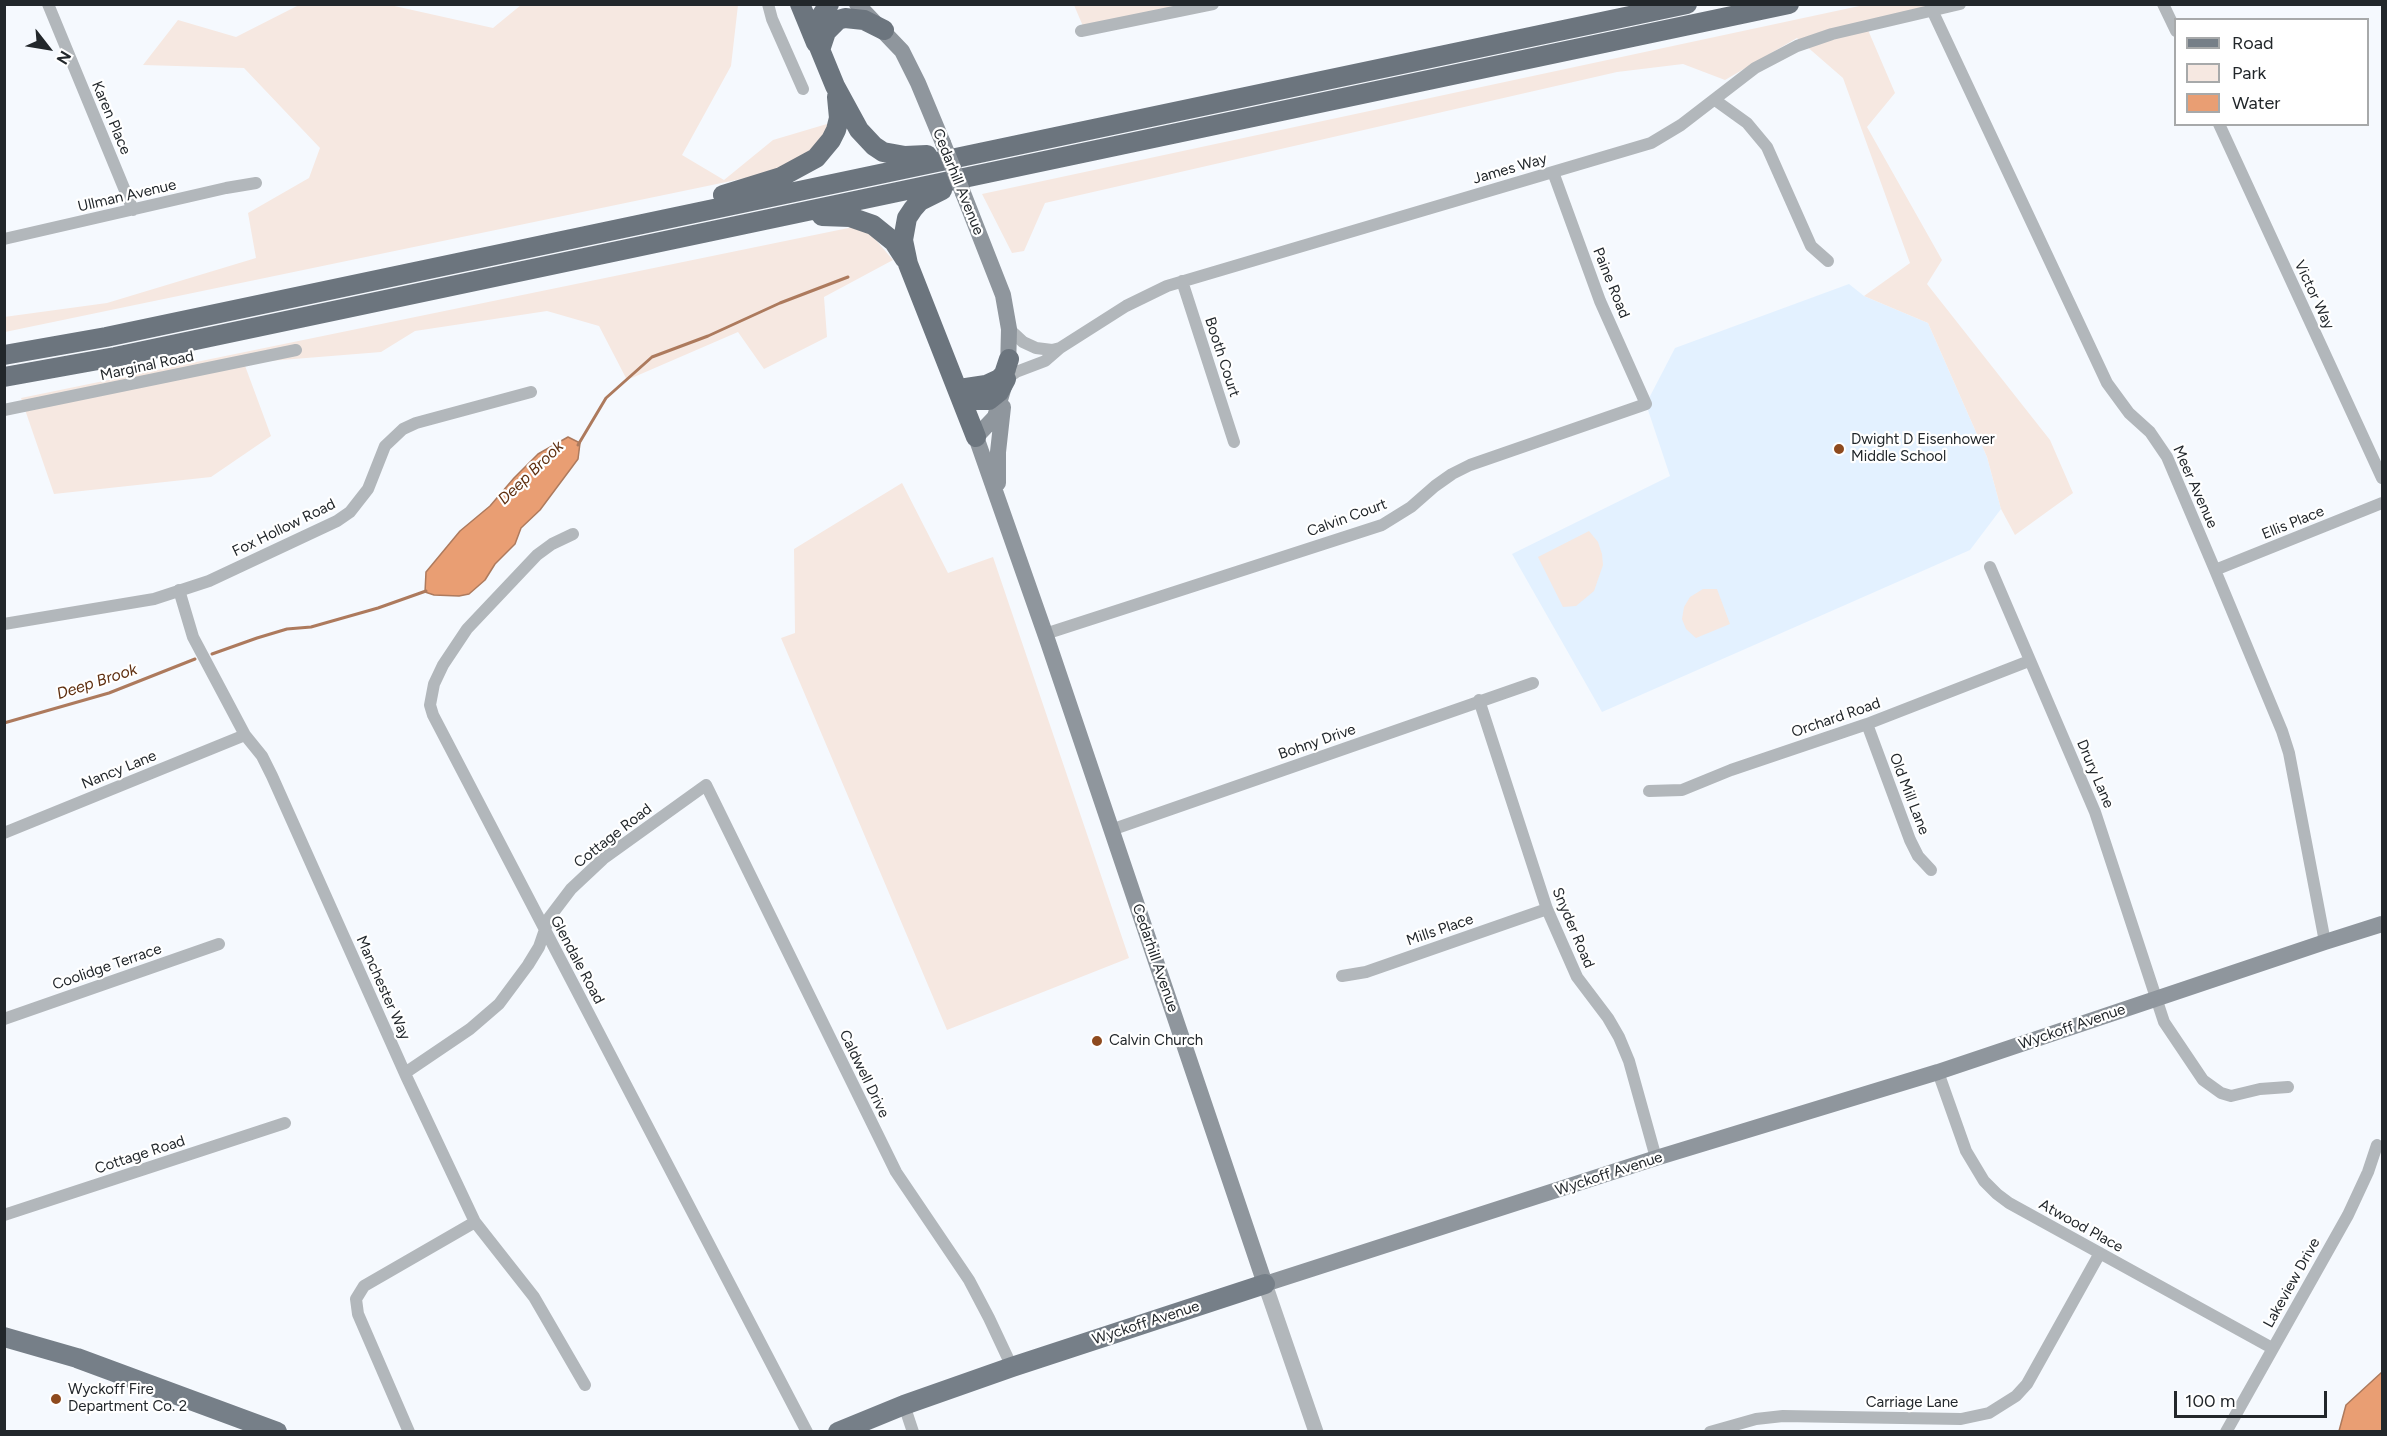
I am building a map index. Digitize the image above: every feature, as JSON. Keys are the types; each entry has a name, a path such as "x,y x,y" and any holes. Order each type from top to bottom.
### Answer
{"highway":[{"path":"800,4 835,86 865,139 894,155 931,154 1116,124"},
{"path":"810,31 808,21 813,4"},
{"path":"823,56 817,27 829,4"},
{"path":"4,355 106,337 1687,4"},
{"path":"4,376 115,357 1789,4"},
{"path":"823,56 822,40 826,32 838,20 855,18 884,30"},
{"path":"582,237 752,187 805,166 824,150 836,130 839,118 835,86"},
{"path":"976,437 908,264 903,240 904,229 907,218 920,201 940,190 1037,163"},
{"path":"705,233 823,216 850,217 873,225 884,232 894,242 908,264"},
{"path":"959,393 966,388 986,385 999,379 1004,374 1009,359"},
{"path":"959,393 971,400 988,400 999,392 1006,380"}],"main road":[{"name":"Cedarhill Avenue","path":"857,4 902,51 998,279 1009,329 1009,359 998,452 999,485 1005,519"},
{"name":"Cedarhill Avenue","path":"1006,380 995,417 976,437 1265,1284"},
{"name":"Wyckoff Avenue","path":"838,1431 1012,1367 1656,1158 1938,1072 2382,924"},
{"path":"4,1337 77,1358 277,1431"}],"street":[{"name":"Karen Place","path":"48,4 133,210"},
{"path":"768,4 802,89"},
{"path":"1081,31 1213,4"},
{"name":"James Way","path":"1006,380 1016,372 1045,362 1060,348 1140,298 1182,281 1651,143 1682,125 1755,68 1797,46 1832,34 1960,4"},
{"path":"2163,4 2174,29"},
{"name":"Meer Avenue","path":"1932,10 2107,382 2129,413 2159,443 2215,570 2289,753 2325,942"},
{"path":"1715,100 1747,123 1767,147 1811,246 1828,261"},
{"name":"Victor Way","path":"2220,126 2382,478"},
{"name":"Paine Road","path":"1553,172 1600,301 1646,404"},
{"name":"Ullman Avenue","path":"4,239 256,183"},
{"name":"Booth Court","path":"1182,281 1234,442"},
{"path":"1009,329 1023,342 1036,348 1052,350 1060,348"},
{"name":"Marginal Road","path":"4,410 296,350"},
{"name":"Fox Hollow Road","path":"4,624 154,599 209,581 337,521 360,501 371,482 386,446 403,429 416,423 531,392"},
{"name":"Calvin Court","path":"1045,634 1382,525 1411,507 1443,480 1470,465 1646,404"},
{"name":"Ellis Place","path":"2215,570 2382,503"},
{"name":"Glendale Road","path":"573,534 552,544 537,555 478,616 457,643 443,665 431,694 433,715 807,1431"},
{"name":"Drury Lane","path":"1990,567 2095,812 2164,1022 2203,1080 2211,1088 2231,1096 2260,1089 2288,1087"},
{"name":"Manchester Way","path":"180,590 193,637 245,735 262,756 272,776 405,1073 475,1222 534,1297 585,1385"},
{"name":"Orchard Road","path":"1649,791 1682,790 1731,770 1867,724 2029,661"},
{"name":"Bohny Drive","path":"1111,830 1533,683"},
{"name":"Snyder Road","path":"1479,700 1547,909 1577,977 1608,1018 1619,1037 1629,1061 1656,1158"},
{"name":"Old Mill Lane","path":"1867,724 1910,840 1918,856 1931,870"},
{"name":"Nancy Lane","path":"4,832 245,735"},
{"name":"Cottage Road","path":"405,1073 470,1029 499,1004 528,965 539,947 549,918 571,889 603,859 705,785"},
{"name":"Caldwell Drive","path":"705,785 896,1172 910,1197 969,1280 1012,1367"},
{"name":"Mills Place","path":"1342,976 1366,972 1547,909"},
{"name":"Coolidge Terrace","path":"4,1019 219,944"},
{"name":"Atwood Place","path":"1938,1072 1966,1151 1984,1181 2009,1203 2272,1348"},
{"name":"Cottage Road","path":"4,1215 285,1123"},
{"name":"Lakeview Drive","path":"2226,1431 2348,1215 2368,1172 2377,1145"},
{"path":"410,1431 358,1314 356,1299 364,1286 475,1222"},
{"name":"Carriage Lane","path":"1710,1431 1756,1419 1783,1416 1960,1419 1989,1413 2010,1401 2027,1384 2100,1253"},
{"name":"Cedarhill Avenue","path":"1265,1284 1316,1431"},
{"path":"904,1405 913,1431"}],"shaded area":[{"path":"1849,284 1864,296 1928,323 1987,457 2001,509 1970,550 1602,712 1512,554 1670,476 1646,404 1675,348"}],"green space":[{"path":"299,5 390,5 493,28 521,5 738,5 731,66 682,155 724,180 773,140 837,121 813,164 5,332 4,317 107,303 256,258 248,213 309,178 320,148 244,68 143,65 178,20 236,37"},
{"path":"1074,5 1188,5 1085,31"},
{"path":"1864,5 1949,5 1865,23 1895,93 1867,127 1942,260 1927,284 2050,440 2073,493 2015,535 2001,509 1987,457 1928,323 1864,296 1910,263 1843,78 1797,38 1725,80 1683,64 1617,72 1045,203 1024,251 1012,253 982,194"},
{"path":"863,225 893,260 824,297 827,337 764,369 738,332 627,380 599,326 547,311 415,331 381,352 244,363 271,436 211,477 54,494 21,398"},
{"path":"902,483 948,573 993,557 1129,958 947,1030 781,638 795,633 794,549"},
{"path":"1589,531 1598,542 1603,565 1594,591 1576,606 1563,607 1538,557"},
{"path":"1703,589 1717,589 1730,624 1696,638 1686,629 1682,619 1684,607 1690,597"}],"water":[{"path":"568,437 580,443 578,459 540,510 521,528 515,544 495,564 485,580 469,594 459,596 434,595 425,592 426,572 460,531 490,506 538,454"},
{"path":"2382,1372 2382,1431 2339,1431 2346,1405"}],"waterway":[{"name":"Deep Brook","path":"578,445 606,398 652,357 848,277"},
{"name":"Deep Brook","path":"212,654 287,629 311,627 378,608 426,591"},
{"name":"Deep Brook","path":"4,723 109,693 195,659"}],"place":[{"name":"Dwight D Eisenhower Middle School","path":"1839,449"},
{"name":"Calvin Church","path":"1097,1041"},
{"name":"Wyckoff Fire Department Co. 2","path":"56,1399"}]}
